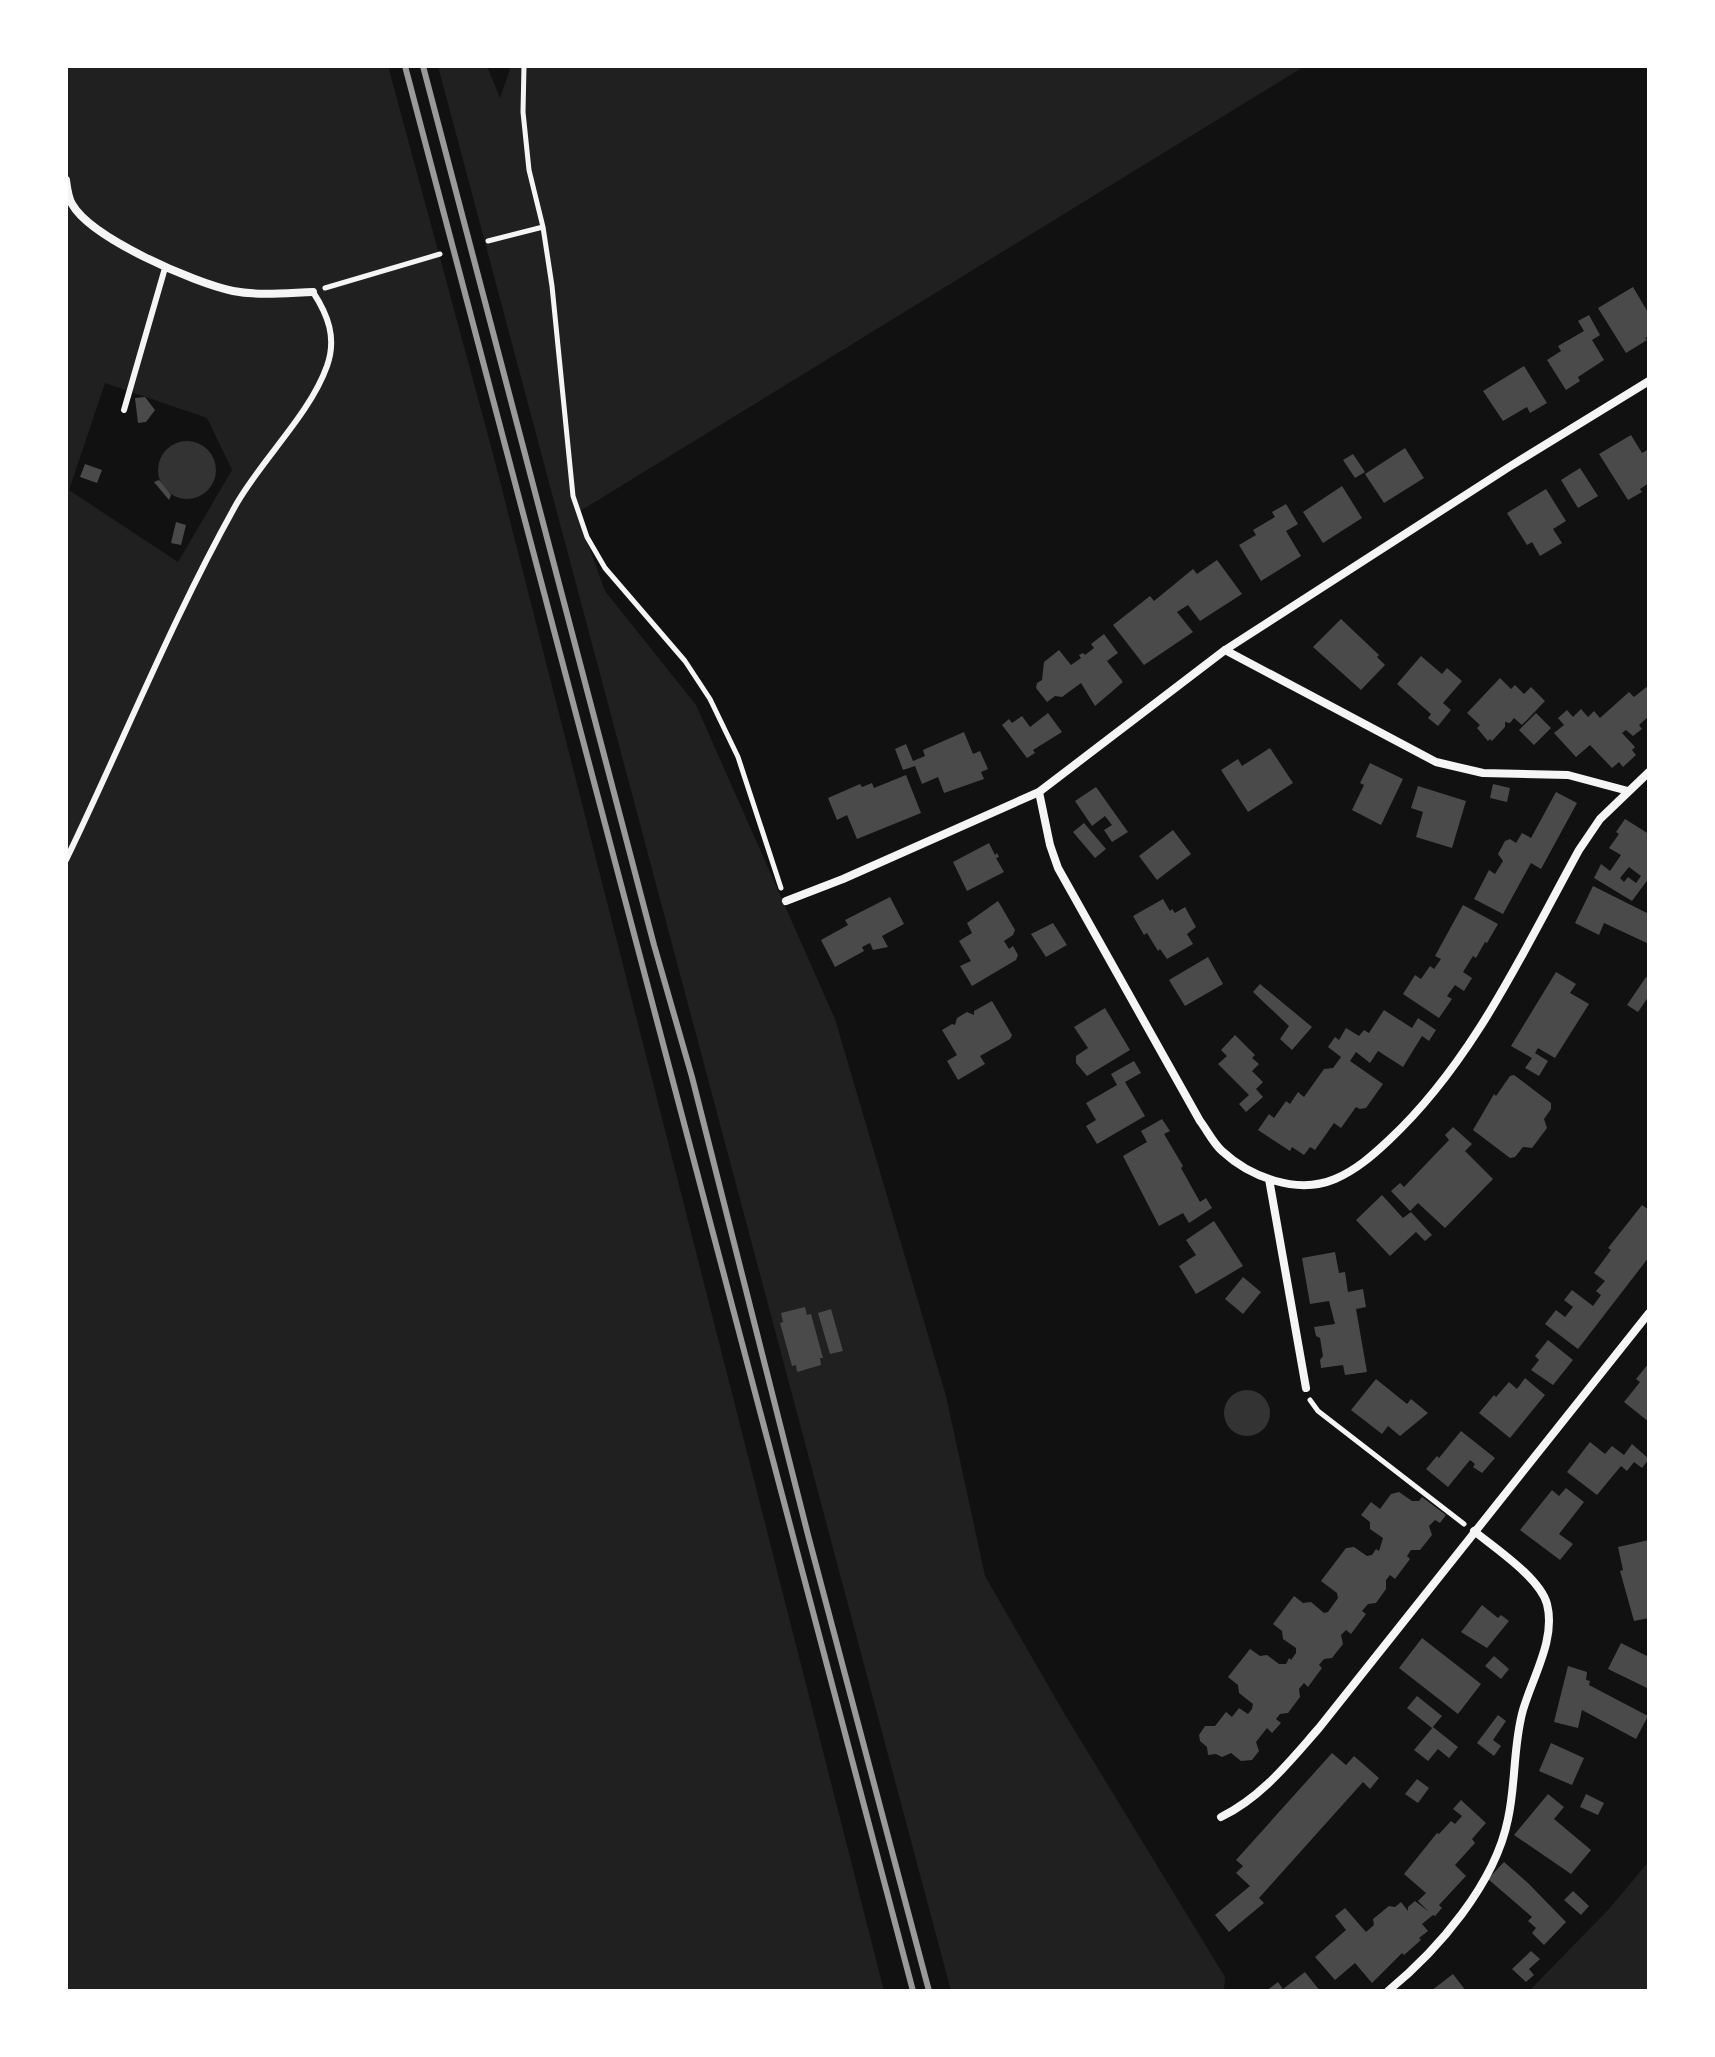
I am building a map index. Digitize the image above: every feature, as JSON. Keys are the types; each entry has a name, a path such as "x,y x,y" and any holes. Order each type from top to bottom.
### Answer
{"street":[{"path":"66,180 72,206 119,243 165,268 232,291 274,294 313,292"},
{"path":"786,901 1039,792 1225,650 1649,381"},
{"path":"1225,650 1436,762 1483,773 1568,775 1628,791"},
{"path":"1039,792 1058,868 1200,1121 1220,1150 1245,1167 1269,1179 1306,1185 1332,1180 1363,1164 1435,1093 1467,1049 1579,850 1600,819 1649,772"},
{"path":"1269,1179 1306,1388"},
{"path":"1221,1817 1243,1806 1265,1789 1319,1728 1649,1313"},
{"path":"1388,1991 1442,1941 1470,1901 1493,1858 1508,1821 1522,1713 1549,1628 1547,1602 1537,1587 1517,1566 1474,1531"}],"lane":[{"path":"124,410 165,268"},
{"path":"66,860 200,574 239,501 294,421 328,364 332,338 326,313 313,292"}],"path":[{"path":"524,66 523,112 529,170 543,227 552,286 573,496 587,537 605,568 685,661 710,699 738,757 786,901"},
{"path":"488,241 543,227"},
{"path":"313,292 440,254"},
{"path":"1306,1388 1318,1411 1474,1531"}],"shaded area":[{"path":"66,66 388,66 492,450 884,1991 66,1991","holes":["105,383 207,418 232,470 178,562 69,490"]},
{"path":"438,66 487,66 500,98 511,66 1305,66 577,513 605,591 696,705 835,1019 946,1396 985,1576 1064,1713 1225,1977 1224,1991 951,1991"},
{"path":"187,441 198,443 207,450 214,459 214,481 207,490 198,497 187,499 176,497 167,490 160,481 158,470 160,459 167,450 176,443"},
{"path":"1247,1390 1263,1397 1270,1413 1263,1429 1247,1436 1231,1429 1224,1413 1231,1397"},
{"path":"1649,1861 1649,1991 1529,1991 1609,1909"}],"building":[{"path":"1633,287 1649,314 1649,336 1626,353 1598,308"},
{"path":"1589,315 1600,335 1592,340 1604,360 1578,377 1580,381 1566,390 1547,360 1561,351 1558,346 1584,331 1578,321"},
{"path":"1524,366 1547,403 1530,413 1527,407 1503,421 1483,391"},
{"path":"145,397 155,410 146,422 138,423 135,398"},
{"path":"1631,435 1642,453 1649,449 1649,483 1640,489 1642,492 1628,500 1599,454"},
{"path":"1405,448 1424,478 1384,503 1365,474"},
{"path":"1353,454 1365,472 1355,478 1343,460"},
{"path":"85,464 102,470 97,483 80,477"},
{"path":"1580,468 1598,496 1578,508 1561,480"},
{"path":"159,480 171,495 169,500 154,482"},
{"path":"1342,486 1362,518 1323,543 1303,512"},
{"path":"1546,489 1566,521 1553,529 1562,543 1540,556 1532,542 1527,545 1507,513"},
{"path":"1286,504 1298,524 1286,531 1301,556 1261,581 1239,545 1256,535 1253,530 1275,517 1272,512"},
{"path":"176,522 186,525 181,545 171,543"},
{"path":"1217,560 1242,594 1200,621 1188,605 1177,612 1193,632 1144,665 1113,625 1150,596 1154,601 1193,569 1197,574"},
{"path":"1341,619 1379,655 1377,657 1385,665 1361,690 1313,647"},
{"path":"1104,634 1118,653 1107,661 1123,682 1095,706 1081,683 1062,697 1055,696 1047,702 1036,688 1042,680 1044,662 1059,650 1071,665 1081,658 1079,655 1085,655 1094,648 1091,644"},
{"path":"1421,656 1442,674 1447,668 1462,681 1443,703 1451,710 1438,726 1428,718 1431,714 1397,684"},
{"path":"1500,678 1511,689 1515,685 1524,694 1531,687 1545,701 1522,725 1514,718 1510,723 1505,722 1505,727 1492,741 1488,741 1477,728 1480,725 1467,713"},
{"path":"1649,685 1649,716 1639,725 1642,729 1633,736 1626,730 1622,733 1635,747 1632,750 1636,755 1623,767 1619,762 1612,768 1590,745 1576,757 1554,733 1564,725 1558,718 1567,710 1573,717 1581,709 1588,717 1594,711 1600,718 1629,692 1634,697"},
{"path":"1048,713 1062,732 1033,750 1035,753 1027,758 1002,725 1009,719 1012,723 1022,716 1030,727"},
{"path":"1536,713 1551,728 1534,745 1519,730"},
{"path":"964,732 973,754 980,751 988,769 981,772 984,779 944,793 938,777 922,784 915,766 903,770 895,749 906,744 913,761 925,756 923,750"},
{"path":"1270,748 1293,783 1248,812 1221,770 1238,759 1242,766"},
{"path":"1370,763 1403,779 1381,825 1352,810"},
{"path":"906,775 921,813 857,839 847,815 837,820 828,798 860,784 862,787 872,783 874,788"},
{"path":"1493,784 1510,788 1507,802 1490,798"},
{"path":"1418,786 1466,801 1452,848 1416,837 1423,812 1411,808"},
{"path":"1096,787 1128,832 1112,842 1104,830 1112,825 1105,816 1092,826 1075,801"},
{"path":"1556,792 1577,803 1541,869 1531,863 1503,914 1474,899 1489,870 1495,874 1503,861 1498,854 1505,841 1510,839 1516,843 1522,833 1531,838"},
{"path":"1625,819 1649,834 1649,878 1632,901 1594,878 1601,864 1610,871 1621,855 1609,848 1619,834 1616,832","holes":["1629,867 1641,876 1636,883 1628,877 1624,882 1620,878"]},
{"path":"1084,823 1106,849 1095,858 1073,832"},
{"path":"1173,830 1191,854 1157,880 1139,856"},
{"path":"989,843 995,855 997,853 999,857 996,858 1004,872 967,891 953,862"},
{"path":"1593,886 1649,914 1649,944 1604,923 1599,935 1575,923"},
{"path":"890,897 904,924 882,936 888,947 873,950 870,943 862,947 864,951 835,967 821,940 848,925 845,920"},
{"path":"1163,899 1170,911 1172,909 1175,913 1185,907 1196,927 1187,934 1193,944 1167,959 1147,933 1144,935 1133,916"},
{"path":"998,901 1015,930 1004,941 1009,949 1013,946 1018,955 1016,960 972,986 960,966 971,961 959,941 972,933 967,923"},
{"path":"1463,905 1498,924 1463,972 1472,978 1464,991 1455,985 1447,996 1452,999 1439,1018 1403,994 1415,975 1421,979 1430,966 1434,969 1441,959 1435,956"},
{"path":"1053,923 1067,945 1046,957 1031,934"},
{"path":"1208,957 1223,984 1185,1006 1169,980"},
{"path":"1556,972 1576,984 1570,993 1589,1004 1555,1058 1538,1048 1535,1053 1548,1061 1539,1076 1525,1068 1532,1058 1511,1046"},
{"path":"1646,977 1649,979 1649,996 1638,1012 1627,1005"},
{"path":"1260,984 1312,1027 1292,1050 1280,1039 1289,1026 1253,992"},
{"path":"992,1001 1012,1035 980,1056 985,1064 958,1080 947,1061 957,1055 942,1030 955,1025 957,1018 967,1012 974,1015 974,1011"},
{"path":"1105,1008 1130,1050 1087,1076 1076,1063 1076,1056 1088,1048 1074,1027"},
{"path":"1384,1010 1412,1028 1418,1018 1436,1030 1429,1041 1422,1036 1403,1067 1378,1051 1370,1063 1356,1052 1350,1061 1383,1084 1366,1108 1356,1107 1341,1128 1334,1123 1315,1150 1310,1147 1304,1155 1292,1147 1290,1151 1258,1130 1269,1114 1274,1118 1286,1101 1290,1104 1298,1092 1304,1097 1324,1069 1333,1068 1341,1057 1328,1047 1335,1037 1339,1040 1346,1028 1359,1036 1364,1030 1369,1033"},
{"path":"1235,1035 1255,1055 1252,1058 1259,1064 1252,1071 1263,1082 1256,1089 1263,1097 1246,1112 1239,1104 1249,1095 1218,1064 1227,1056 1221,1050"},
{"path":"1134,1061 1141,1073 1125,1082 1145,1116 1097,1144 1086,1126 1096,1120 1086,1103 1117,1085 1111,1074"},
{"path":"1514,1075 1551,1103 1551,1109 1544,1119 1547,1128 1532,1148 1523,1147 1515,1157 1510,1158 1473,1130 1494,1094 1496,1096"},
{"path":"1162,1119 1170,1131 1164,1134 1200,1202 1206,1198 1212,1208 1189,1223 1183,1213 1159,1226 1123,1156 1147,1142 1141,1131"},
{"path":"1453,1127 1472,1144 1465,1151 1493,1179 1445,1228 1418,1203 1410,1211 1391,1191 1400,1183 1404,1187 1449,1140 1445,1135"},
{"path":"1382,1195 1403,1218 1411,1212 1432,1235 1425,1241 1416,1232 1390,1256 1356,1220"},
{"path":"1642,1205 1649,1210 1649,1257 1578,1349 1545,1324 1556,1310 1565,1317 1573,1307 1564,1300 1572,1290 1593,1306 1601,1295 1596,1291 1605,1281 1594,1273 1611,1250 1608,1248"},
{"path":"1214,1221 1243,1266 1196,1294 1179,1266 1196,1255 1186,1240"},
{"path":"1335,1252 1339,1273 1345,1272 1348,1292 1363,1289 1366,1307 1356,1309 1367,1372 1345,1375 1343,1365 1321,1368 1320,1338 1316,1336 1314,1327 1335,1324 1329,1301 1310,1304 1302,1258"},
{"path":"1243,1277 1261,1292 1243,1314 1225,1299"},
{"path":"805,1307 807,1315 811,1314 823,1358 820,1358 821,1365 797,1372 796,1365 792,1366 780,1323 783,1322 781,1313"},
{"path":"831,1309 843,1351 830,1354 818,1313"},
{"path":"1548,1340 1573,1360 1553,1385 1531,1370 1539,1360 1535,1356"},
{"path":"1649,1363 1649,1422 1624,1402 1640,1382 1636,1379"},
{"path":"1525,1378 1545,1395 1510,1438 1479,1413 1509,1382 1517,1389"},
{"path":"1376,1379 1407,1404 1411,1399 1428,1413 1400,1436 1388,1426 1382,1434 1351,1410"},
{"path":"1461,1431 1495,1458 1482,1473 1473,1467 1475,1464 1470,1460 1448,1487 1426,1469"},
{"path":"1590,1442 1605,1454 1612,1446 1624,1455 1632,1444 1649,1459 1642,1468 1634,1462 1627,1471 1621,1466 1597,1495 1567,1472"},
{"path":"1566,1488 1584,1502 1559,1534 1573,1544 1560,1560 1520,1530 1552,1490 1559,1496"},
{"path":"1399,1492 1412,1501 1419,1501 1422,1497 1446,1515 1440,1523 1435,1520 1429,1526 1432,1535 1420,1550 1411,1550 1407,1556 1410,1559 1395,1579 1390,1575 1386,1580 1386,1589 1376,1603 1368,1604 1362,1611 1366,1614 1351,1634 1346,1630 1341,1635 1343,1644 1332,1658 1324,1659 1319,1665 1322,1668 1308,1687 1304,1683 1299,1689 1300,1697 1288,1713 1280,1714 1276,1719 1281,1723 1272,1733 1267,1728 1256,1742 1259,1751 1252,1760 1241,1761 1231,1753 1222,1757 1208,1755 1199,1735 1205,1726 1215,1726 1226,1712 1232,1717 1239,1708 1248,1714 1252,1709 1253,1704 1239,1693 1238,1685 1228,1677 1250,1649 1260,1656 1267,1655 1279,1664 1286,1664 1289,1658 1291,1660 1296,1648 1283,1639 1282,1631 1273,1624 1294,1596 1303,1603 1311,1602 1324,1613 1328,1612 1338,1598 1337,1593 1321,1581 1346,1548 1354,1547 1367,1556 1376,1549 1379,1551 1383,1538 1370,1529 1370,1522 1361,1515 1371,1502 1380,1509 1391,1494"},
{"path":"1649,1540 1649,1618 1634,1621 1620,1571 1623,1570 1618,1547"},
{"path":"1482,1605 1498,1618 1501,1615 1509,1621 1487,1648 1461,1632"},
{"path":"1422,1638 1481,1684 1458,1714 1399,1668"},
{"path":"1621,1643 1649,1657 1649,1689 1608,1669"},
{"path":"1494,1656 1509,1669 1501,1679 1485,1666"},
{"path":"1568,1666 1587,1672 1589,1685 1648,1716 1636,1739 1582,1710 1578,1728 1554,1722"},
{"path":"1417,1696 1442,1716 1432,1728 1407,1708"},
{"path":"1498,1715 1506,1721 1493,1740 1501,1746 1494,1756 1477,1743"},
{"path":"1433,1727 1458,1747 1449,1758 1438,1749 1428,1761 1414,1750"},
{"path":"1551,1743 1584,1758 1572,1785 1539,1771"},
{"path":"1332,1753 1346,1765 1354,1756 1379,1778 1370,1789 1363,1782 1259,1898 1264,1903 1229,1932 1215,1915 1250,1886 1236,1873 1243,1866 1236,1860"},
{"path":"1417,1779 1429,1788 1418,1803 1405,1794"},
{"path":"1548,1794 1564,1807 1554,1819 1591,1850 1571,1874 1514,1835"},
{"path":"1586,1794 1604,1803 1598,1815 1580,1807"},
{"path":"1461,1800 1486,1823 1472,1839 1475,1843 1455,1865 1466,1876 1439,1905 1442,1908 1435,1916 1422,1924 1428,1931 1372,1983 1355,1963 1335,1980 1315,1957 1346,1930 1335,1916 1345,1908 1366,1932 1374,1925 1373,1919 1389,1906 1395,1907 1401,1902 1408,1911 1415,1901 1429,1912 1418,1901 1426,1893 1404,1874 1437,1833 1451,1821 1455,1824 1462,1816 1453,1809"},
{"path":"1504,1862 1566,1922 1544,1945 1532,1933 1536,1928 1528,1921 1532,1917 1488,1879"},
{"path":"1573,1891 1589,1906 1581,1915 1564,1900"},
{"path":"1531,1951 1540,1959 1529,1969 1534,1975 1526,1982 1512,1969"},
{"path":"1305,1972 1320,1991 1266,1991 1278,1982 1283,1989"},
{"path":"1453,1974 1466,1991 1431,1991"}],"railway":[{"path":"405,66 913,1991"},
{"path":"423,66 654,945 692,1077 808,1535 929,1991"}]}
